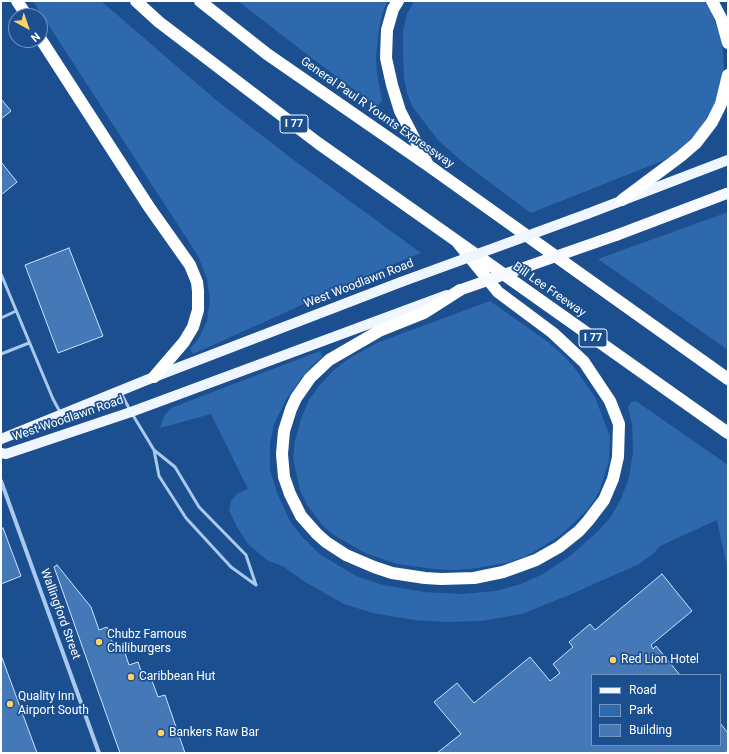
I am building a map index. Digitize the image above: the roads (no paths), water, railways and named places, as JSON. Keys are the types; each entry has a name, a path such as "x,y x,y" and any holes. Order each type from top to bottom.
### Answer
{"highway":[{"name":"Bill Lee Freeway","path":"136,1 159,22 318,142 458,243 728,433"},
{"name":"General Paul R Younts Expressway","path":"200,1 267,54 429,166 728,379"},
{"path":"398,1 393,9 387,30 386,58 400,111 429,166"},
{"path":"712,1 721,18 728,43"},
{"path":"46,48 149,207 190,266 197,282 198,310 193,327 184,342 154,377"},
{"path":"622,200 696,143 712,122 721,104 728,76"},
{"path":"458,243 498,292 554,333 584,362 610,401 619,424 618,457 613,479 604,500 579,531 559,547 536,560 503,572 474,578 425,578 392,573 360,562 346,555 326,542 301,516 290,494 284,477 282,454 284,431 291,409 296,398 310,378 329,360 379,331 424,313 432,304 460,290 617,235 728,193"}],"main road":[{"name":"West Woodlawn Road","path":"1,439 120,390 401,282 587,214 728,160"},
{"name":"West Woodlawn Road","path":"1,453 6,454 131,412 432,304"}],"street":[{"name":"Wallingford Street","path":"1,481 99,753"}],"lane":[{"path":"1,274 29,343 61,414"},
{"path":"1,318 16,311"},
{"path":"1,354 29,343"},
{"path":"120,390 131,412 154,450 175,467 198,507 246,555 256,585 231,567 186,518 159,476 154,450"}],"place":[{"name":"Chubz Famous Chiliburgers","path":"99,642"},
{"name":"Red Lion Hotel","path":"613,660"},
{"name":"Caribbean Hut","path":"131,677"},
{"name":"Quality Inn Airport South","path":"10,704"},
{"name":"Bankers Raw Bar","path":"161,733"}]}
